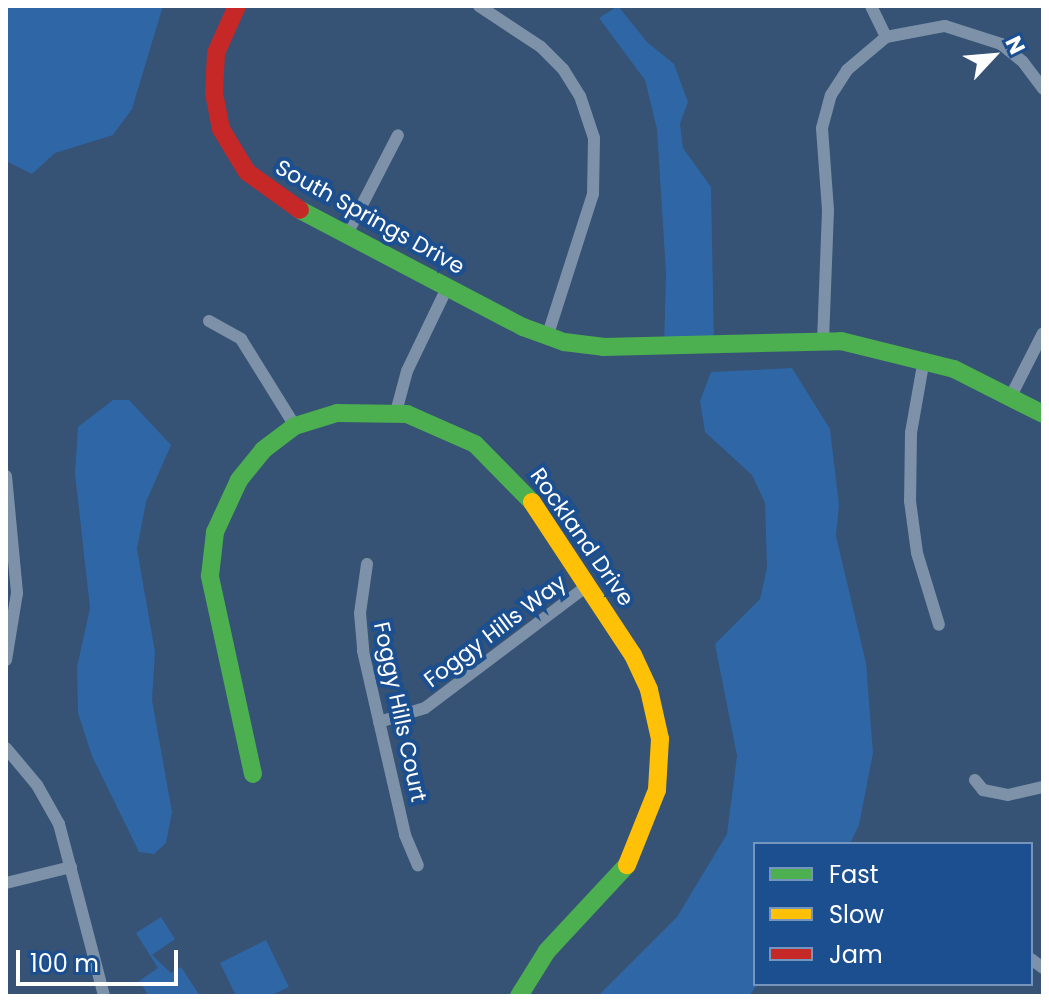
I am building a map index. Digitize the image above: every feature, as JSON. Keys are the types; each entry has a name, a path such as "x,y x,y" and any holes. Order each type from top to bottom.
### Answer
{"street":[{"name":"South Springs Drive","path":"237,6 214,66 215,104 227,141 265,190 447,288 547,337 618,348 823,341 924,359 1012,394 1043,414"},
{"path":"479,6 541,47 563,69 580,96 594,138 593,194 547,337"},
{"path":"871,6 886,37"},
{"path":"823,341 828,210 821,155 825,113 847,70 886,37 933,26 974,32 1014,53 1043,89"},
{"path":"347,234 398,135"},
{"path":"396,412 407,371 447,288"},
{"path":"209,321 241,339 295,426"},
{"path":"1012,394 1043,333"},
{"path":"924,359 911,433 910,501 917,553 939,625"},
{"name":"Rockland Drive","path":"253,774 213,601 211,551 221,514 239,480 263,450 295,426 337,413 396,412 452,431 498,462 526,493 588,585 649,690 660,739 657,790 646,831 626,868 547,951 519,996"},
{"path":"6,476 17,593 6,660"},
{"name":"Foggy Hills Court","path":"367,564 360,633 405,835 418,865"},
{"name":"Foggy Hills Way","path":"379,722 425,708 588,585"},
{"path":"6,748 49,804 71,867 104,996"},
{"path":"975,780 983,790 1008,795 1043,787"},
{"path":"6,883 71,867"}],"shaded area":[{"path":"6,6 163,6 132,109 113,135 55,153 32,174 6,161"},
{"path":"618,6 647,42 674,64 688,102 680,124 683,148 711,187 714,345 664,347 666,273 657,129 645,80 599,18"},
{"path":"792,368 830,429 839,505 836,536 866,663 873,753 859,825 851,842 753,842 753,986 756,986 749,996 598,996 677,917 727,834 737,756 715,644 760,599 767,568 765,503 752,475 705,432 700,401 711,372"},
{"path":"113,400 129,400 171,445 146,502 137,549 155,652 152,700 172,812 166,843 154,854 139,852 92,756 78,713 77,667 90,608 75,473 78,427"},
{"path":"161,917 175,939 152,955 171,973 181,967 200,996 149,996 139,981 158,968 136,933"},
{"path":"266,940 289,987 270,996 236,996 220,963"}],"traffic: fast":[{"path":"300,210 523,327 564,342 603,347 841,341 954,369 1043,414"},
{"path":"253,774 210,576 215,532 239,480 263,450 295,426 337,413 407,414 475,444 532,502"},
{"path":"519,996 547,951 627,865"}],"traffic: slow":[{"path":"532,502 633,655 649,690 660,739 657,790 627,865"}],"traffic: jam":[{"path":"237,6 216,53 214,93 221,129 247,172 300,210"}]}
